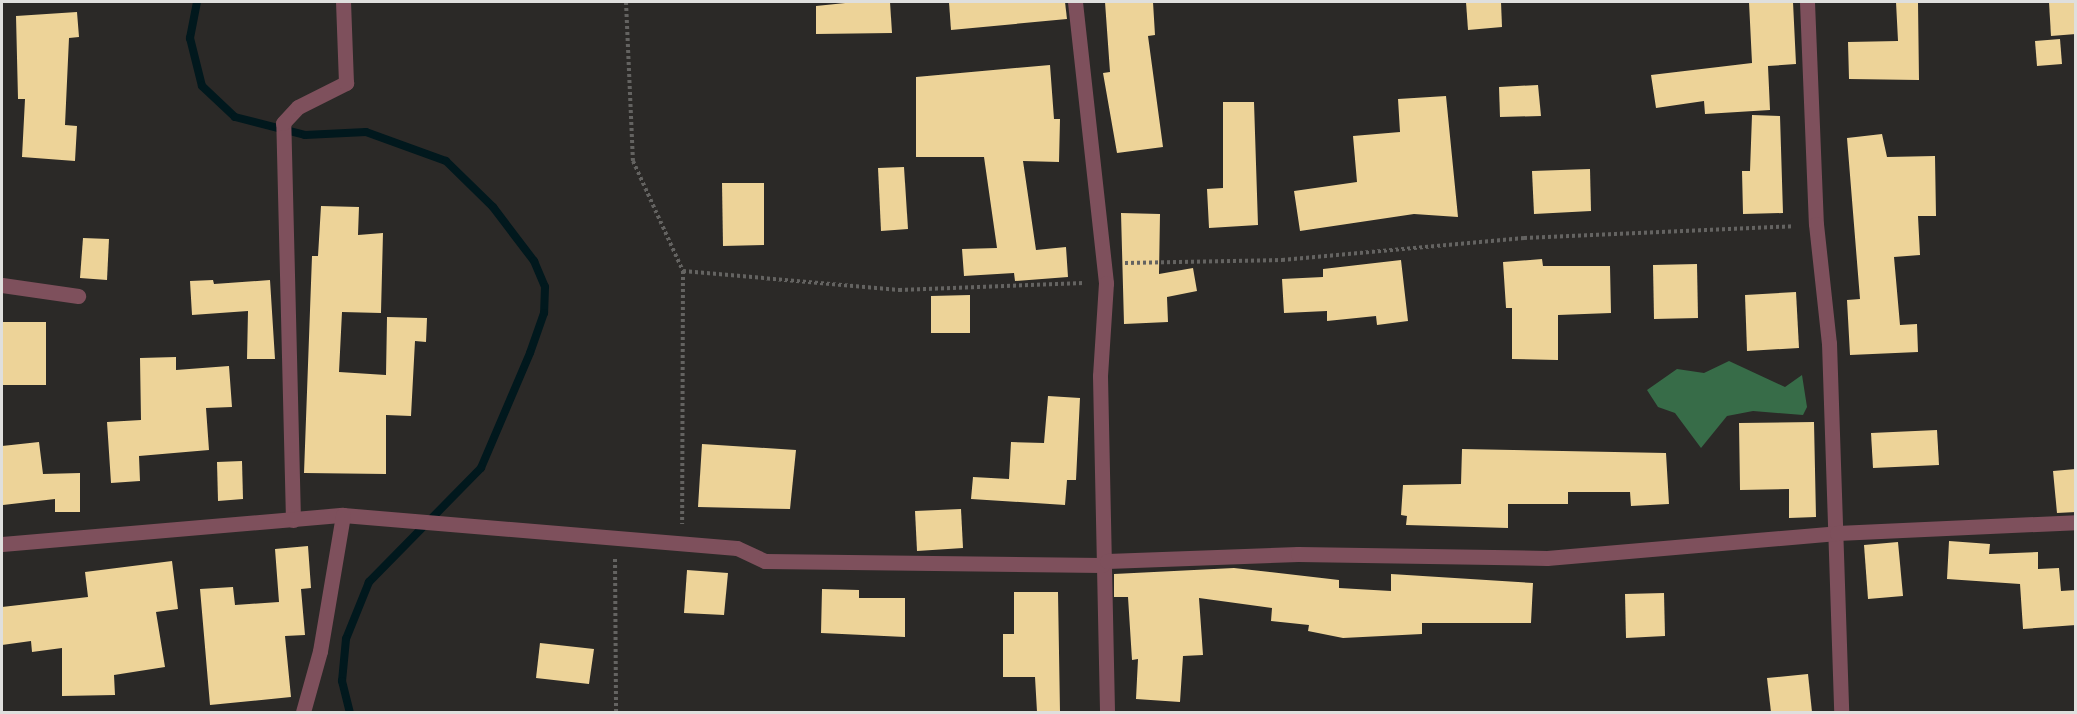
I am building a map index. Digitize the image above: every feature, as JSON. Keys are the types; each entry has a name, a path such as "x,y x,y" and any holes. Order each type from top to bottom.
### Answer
{"street":[{"path":"293,520 287,181 283,123 298,107 346,83 343,2"},
{"path":"1075,2 1106,283 1100,376 1107,712"},
{"path":"1807,2 1816,224 1829,343 1841,712"},
{"path":"2,285 78,296"},
{"path":"303,712 320,651 343,515"},
{"path":"2,544 343,515 509,528 636,543 737,548 765,561 1104,563 1298,554 1548,558 1837,534 2076,522"}],"path":[{"path":"626,2 633,161 683,272 680,535"},
{"path":"1103,263 1282,260 1524,238 1816,224"},
{"path":"683,272 899,290 1106,283"},
{"path":"616,712 612,561 636,543"}],"green space":[{"path":"1729,361 1785,387 1802,375 1807,407 1803,415 1753,411 1727,416 1701,448 1675,413 1658,407 1647,390 1677,369 1704,373"}],"building":[{"path":"855,2 890,2 892,33 816,34 816,6"},
{"path":"949,2 1065,2 1067,19 951,30"},
{"path":"1105,2 1153,2 1155,35 1148,36 1163,147 1117,153 1103,73 1110,72"},
{"path":"1466,2 1501,2 1502,27 1468,30"},
{"path":"1749,2 1793,2 1796,64 1768,66 1770,110 1705,114 1704,101 1656,108 1651,75 1752,63"},
{"path":"1896,2 1918,2 1919,80 1849,79 1848,42 1898,41"},
{"path":"2049,2 2076,2 2076,34 2051,36"},
{"path":"77,12 79,37 69,38 65,125 77,126 75,161 22,157 25,99 18,99 16,16"},
{"path":"2060,39 2062,64 2037,66 2035,41"},
{"path":"1050,65 1054,119 1060,119 1059,162 1023,161 1036,250 1066,247 1068,277 1015,281 1014,273 964,276 962,249 997,248 984,157 916,157 916,77"},
{"path":"1538,85 1541,116 1500,117 1499,87"},
{"path":"1446,96 1458,217 1414,214 1300,231 1294,191 1357,182 1353,136 1400,132 1398,99"},
{"path":"1223,102 1254,102 1258,225 1209,228 1207,189 1223,188"},
{"path":"1752,115 1780,116 1783,213 1743,214 1742,171 1750,171"},
{"path":"1882,134 1887,157 1935,156 1936,216 1918,216 1920,255 1894,257 1900,325 1917,324 1918,352 1850,355 1847,300 1860,299 1847,138"},
{"path":"904,167 908,229 881,231 878,168"},
{"path":"1590,169 1591,211 1534,214 1532,171"},
{"path":"722,183 764,183 764,245 723,246"},
{"path":"321,206 359,207 358,235 383,233 381,313 342,312 339,372 386,375 387,317 427,318 426,342 415,341 411,416 386,415 386,474 304,473 312,256 318,256"},
{"path":"1121,213 1160,214 1159,274 1193,268 1197,291 1167,297 1168,322 1124,324"},
{"path":"83,238 109,239 107,280 80,278"},
{"path":"1542,259 1543,266 1610,266 1611,313 1558,315 1558,360 1512,359 1512,308 1506,308 1503,262"},
{"path":"1401,260 1408,321 1377,325 1376,316 1327,321 1327,311 1284,313 1282,279 1323,277 1323,269"},
{"path":"1697,264 1698,318 1654,319 1653,265"},
{"path":"213,280 214,284 270,280 275,359 247,359 248,311 192,315 190,281"},
{"path":"1796,292 1799,348 1747,351 1745,295"},
{"path":"970,295 970,333 931,333 931,296"},
{"path":"2,322 46,322 46,385 2,385"},
{"path":"176,357 176,370 229,366 232,407 206,408 209,450 139,456 140,481 111,483 107,422 141,420 140,358"},
{"path":"1048,396 1080,398 1076,480 1067,480 1065,505 971,499 973,477 1009,479 1011,442 1044,443"},
{"path":"1814,422 1816,517 1789,518 1789,489 1740,490 1739,423"},
{"path":"1937,430 1939,465 1873,468 1871,433"},
{"path":"39,442 43,474 80,473 80,512 55,512 55,499 3,505 2,446"},
{"path":"702,444 796,450 790,509 698,507"},
{"path":"1462,449 1666,453 1669,504 1631,506 1630,492 1568,492 1568,504 1508,504 1508,528 1406,525 1407,516 1401,515 1403,485 1461,484"},
{"path":"242,461 243,499 218,501 217,462"},
{"path":"2076,469 2076,512 2057,513 2053,471"},
{"path":"961,509 963,548 917,551 915,511"},
{"path":"1949,541 1990,544 1989,554 2038,552 2038,569 2059,568 2061,591 2076,590 2076,625 2023,629 2020,584 1947,579"},
{"path":"1898,542 1903,596 1868,599 1864,545"},
{"path":"308,546 311,588 301,589 305,635 285,636 291,697 210,705 200,589 233,587 235,605 279,602 275,549"},
{"path":"172,561 178,609 156,612 165,667 114,675 115,695 62,696 62,648 32,652 31,641 2,645 2,607 88,597 85,572"},
{"path":"1234,568 1339,580 1339,588 1391,591 1391,574 1533,583 1531,623 1422,623 1422,634 1343,638 1308,631 1309,625 1271,621 1272,608 1199,598 1203,655 1183,656 1180,702 1136,699 1138,659 1132,660 1128,597 1114,597 1114,574"},
{"path":"687,570 728,573 724,615 684,613"},
{"path":"822,589 859,590 859,598 905,598 905,637 821,633"},
{"path":"1014,592 1058,592 1060,712 1037,712 1035,677 1003,677 1003,634 1014,634"},
{"path":"1664,593 1665,636 1626,638 1625,594"},
{"path":"540,643 594,649 589,684 536,678"},
{"path":"1808,674 1812,712 1771,712 1767,678"}],"waterway":[{"path":"197,2 190,38 202,86 235,117 305,135 366,132 446,161 493,207 534,261 545,287 544,313 530,353 481,468 369,582 346,639 342,681 350,712"}]}
